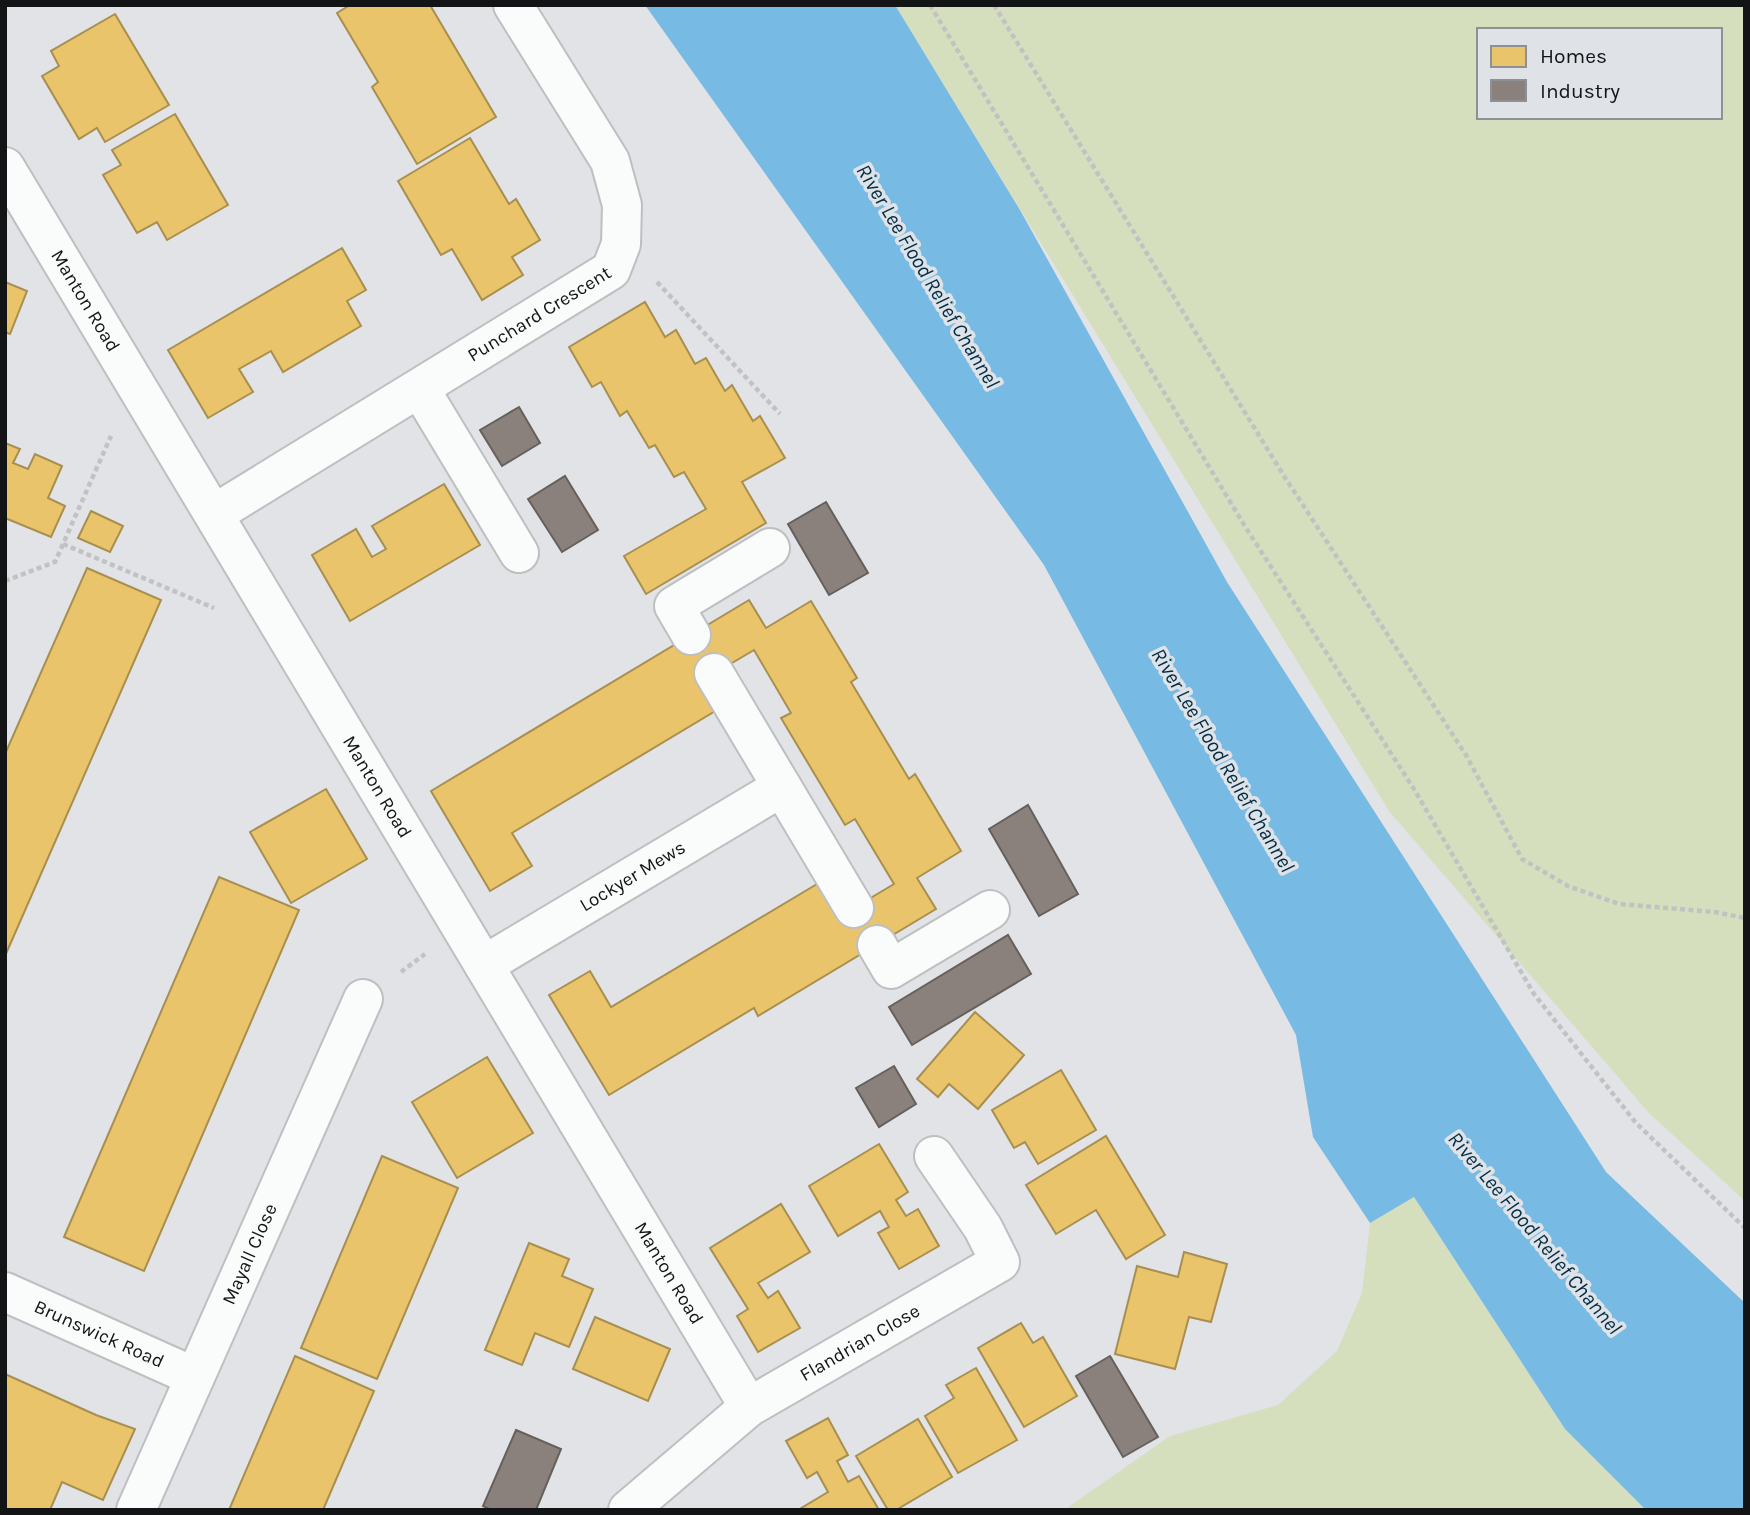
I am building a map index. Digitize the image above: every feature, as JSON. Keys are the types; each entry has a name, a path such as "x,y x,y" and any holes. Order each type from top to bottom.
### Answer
{"street":[{"name":"Punchard Crescent","path":"215,514 611,270 621,244 622,205 610,161 513,5"},
{"name":"Manton Road","path":"5,167 749,1407"},
{"path":"420,389 519,554"},
{"path":"691,635 674,606 770,548"},
{"path":"714,673 854,908"},
{"name":"Lockyer Mews","path":"484,965 782,787"},
{"path":"877,945 891,969 990,910"},
{"name":"Mayall Close","path":"136,1510 363,999"},
{"name":"Flandrian Close","path":"628,1510 749,1407 1000,1262 983,1228 934,1156"},
{"name":"Brunswick Road","path":"5,1292 195,1377"}],"path":[{"path":"930,5 1246,528 1414,789 1534,993 1636,1123 1745,1228"},
{"path":"994,5 1284,476 1466,755 1522,859 1568,886 1619,904 1715,912 1745,918"},
{"path":"621,244 780,414"},
{"path":"5,581 55,562 135,382"},
{"path":"63,544 289,640"},
{"path":"363,999 462,928"}],"green space":[{"path":"895,5 1745,5 1745,1201 1649,1113 1389,811"},
{"path":"1414,1197 1565,1429 1646,1510 1064,1510 1170,1436 1278,1405 1337,1351 1362,1293 1370,1223"}],"water":[{"name":"River Lee Flood Relief Channel","path":"645,5 895,5 1020,210 1227,582 1606,1172 1745,1303 1745,1510 1646,1510 1565,1429 1414,1197 1370,1223 1313,1137 1296,1035 1044,565"}],"building: Homes":[{"path":"350,5 430,5 496,117 417,164 372,87 378,82 337,13"},
{"path":"115,14 169,105 105,142 97,128 79,139 42,76 59,66 51,51"},
{"path":"175,114 228,205 167,240 157,222 137,233 103,175 121,165 112,150"},
{"path":"470,138 509,204 516,199 540,240 512,257 523,275 482,300 452,249 441,255 398,181"},
{"path":"342,248 366,290 347,301 361,326 283,372 271,351 239,369 253,392 208,418 168,350"},
{"path":"5,282 27,291 10,334 5,332"},
{"path":"645,302 665,337 676,330 695,364 706,358 725,391 732,385 753,421 760,416 785,458 742,482 766,523 646,594 624,556 706,509 684,472 674,477 655,445 649,448 627,411 620,416 601,382 592,387 569,347"},
{"path":"5,443 20,449 13,463 28,469 35,454 62,466 48,498 65,506 51,537 5,518"},
{"path":"444,484 480,545 350,621 312,555 356,529 372,557 386,549 372,526"},
{"path":"91,511 123,526 110,552 78,538"},
{"path":"87,568 161,600 5,956 5,754"},
{"path":"749,600 766,628 811,601 857,678 851,682 909,779 915,774 961,851 917,878 936,909 758,1016 754,1008 609,1095 549,995 590,971 611,1007 822,881 842,915 894,884 855,819 845,825 781,718 791,713 754,650 705,679 722,707 512,833 532,866 490,891 431,791"},
{"path":"326,789 367,859 291,903 250,832"},
{"path":"219,877 299,910 144,1271 64,1237"},
{"path":"975,1012 1024,1055 978,1109 949,1084 938,1097 917,1079"},
{"path":"487,1057 533,1133 457,1178 412,1102"},
{"path":"1061,1070 1096,1130 1038,1164 1025,1142 1014,1148 992,1110"},
{"path":"1106,1136 1165,1235 1126,1259 1096,1210 1056,1234 1026,1185"},
{"path":"879,1144 908,1192 896,1200 906,1216 918,1209 939,1246 899,1269 878,1233 889,1227 880,1211 838,1236 809,1186"},
{"path":"382,1156 458,1188 377,1379 301,1348"},
{"path":"781,1204 810,1252 758,1283 768,1298 778,1291 800,1328 758,1352 737,1316 748,1309 710,1248"},
{"path":"529,1243 569,1259 562,1276 593,1289 569,1347 535,1333 522,1365 485,1350"},
{"path":"1184,1252 1227,1264 1211,1322 1189,1317 1175,1369 1115,1354 1137,1266 1178,1277"},
{"path":"595,1317 670,1349 648,1401 573,1369"},
{"path":"1021,1323 1033,1343 1043,1337 1077,1396 1024,1427 978,1348"},
{"path":"295,1356 374,1391 323,1510 229,1510"},
{"path":"976,1368 1017,1440 958,1473 925,1416 954,1398 946,1385"},
{"path":"5,1374 96,1415 135,1429 103,1500 62,1482 50,1510 5,1510"},
{"path":"828,1418 848,1455 837,1461 848,1482 859,1476 879,1510 798,1510 828,1492 817,1472 807,1478 786,1441"},
{"path":"918,1419 952,1477 896,1510 888,1510 856,1456"}],"building: Industry":[{"path":"519,407 540,443 502,466 480,430"},
{"path":"565,476 598,530 562,552 528,499"},
{"path":"826,502 868,573 829,595 788,524"},
{"path":"1028,805 1078,894 1039,916 989,829"},
{"path":"1008,935 1031,974 912,1045 889,1007"},
{"path":"894,1066 916,1104 879,1127 856,1088"},
{"path":"1110,1356 1158,1437 1123,1457 1076,1376"},
{"path":"516,1430 561,1449 536,1510 491,1510 483,1506"}]}
